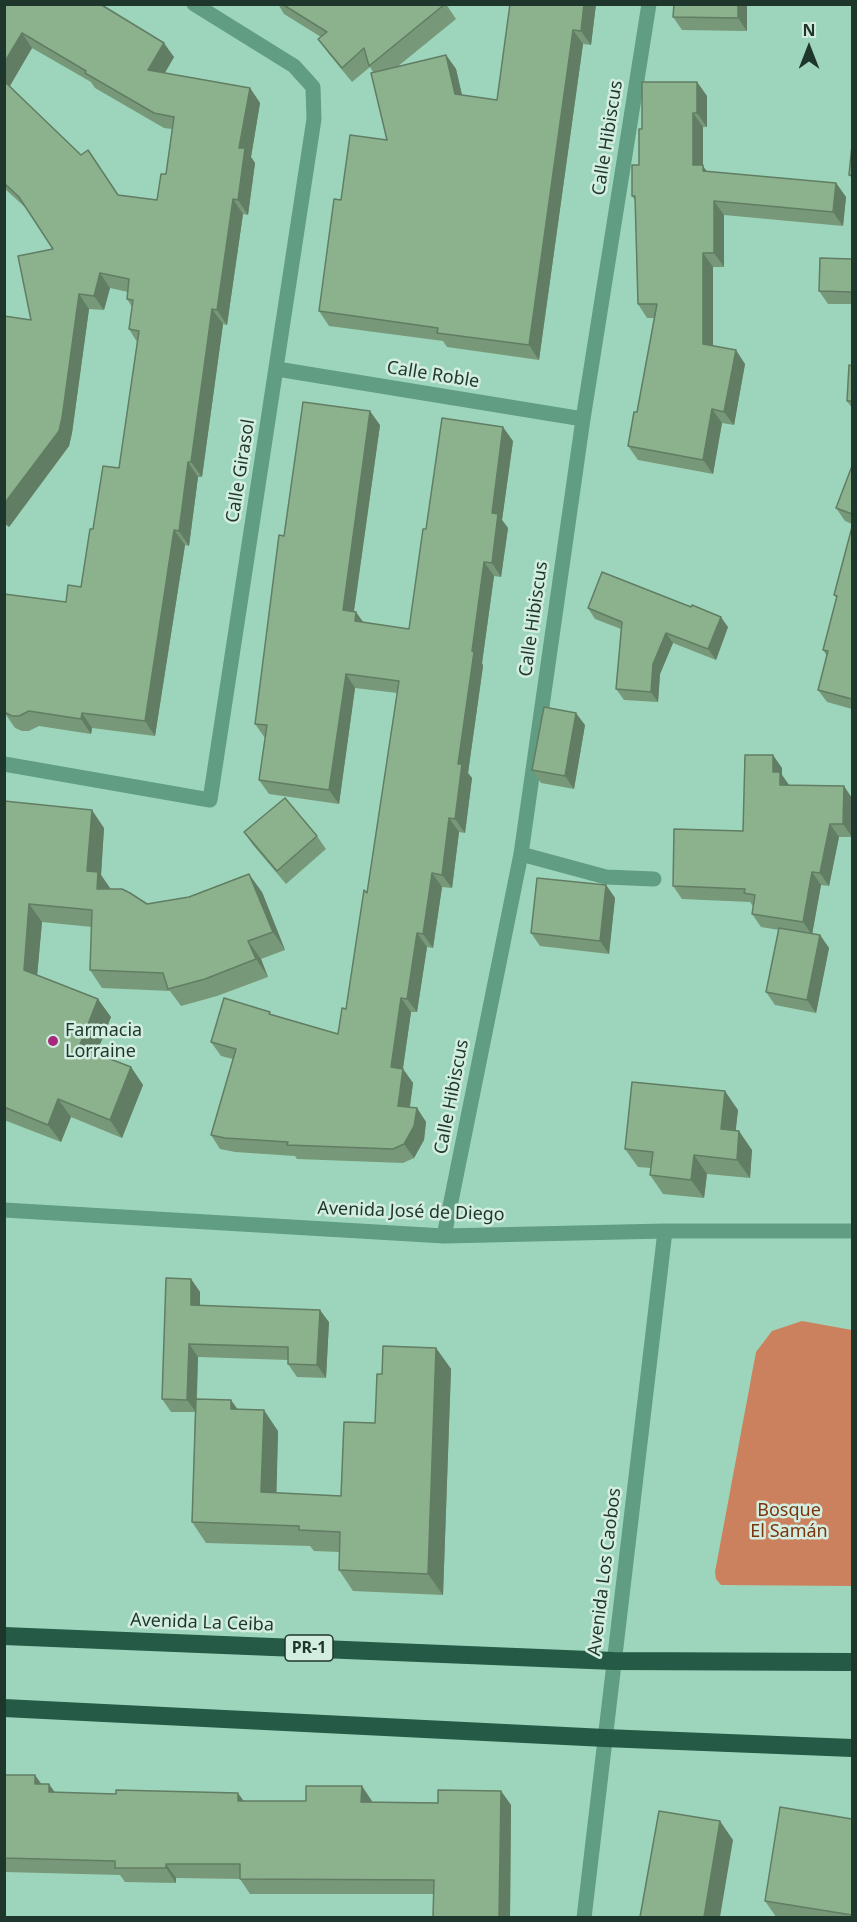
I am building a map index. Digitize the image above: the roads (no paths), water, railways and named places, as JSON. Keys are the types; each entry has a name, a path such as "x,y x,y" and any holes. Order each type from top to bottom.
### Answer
{"highway":[{"name":"Avenida La Ceiba","path":"4,1636 614,1661"},
{"name":"PR-1","path":"614,1661 852,1662"},
{"path":"4,1708 852,1748"}],"street":[{"name":"Calle Girasol","path":"4,764 210,800 314,119 313,87 294,66 194,4"},
{"name":"Calle Hibiscus","path":"444,1236 521,854 583,419 649,4"},
{"name":"Calle Roble","path":"277,369 583,419"},
{"path":"521,854 606,878 654,879"},
{"name":"Avenida José de Diego","path":"4,1210 444,1236 664,1231 852,1231"},
{"name":"Avenida Los Caobos","path":"584,1917 664,1231"}],"place":[{"name":"Farmacia Lorraine","path":"53,1041"}],"park label":[{"name":"Bosque El Samán","path":"789,1522"}]}
